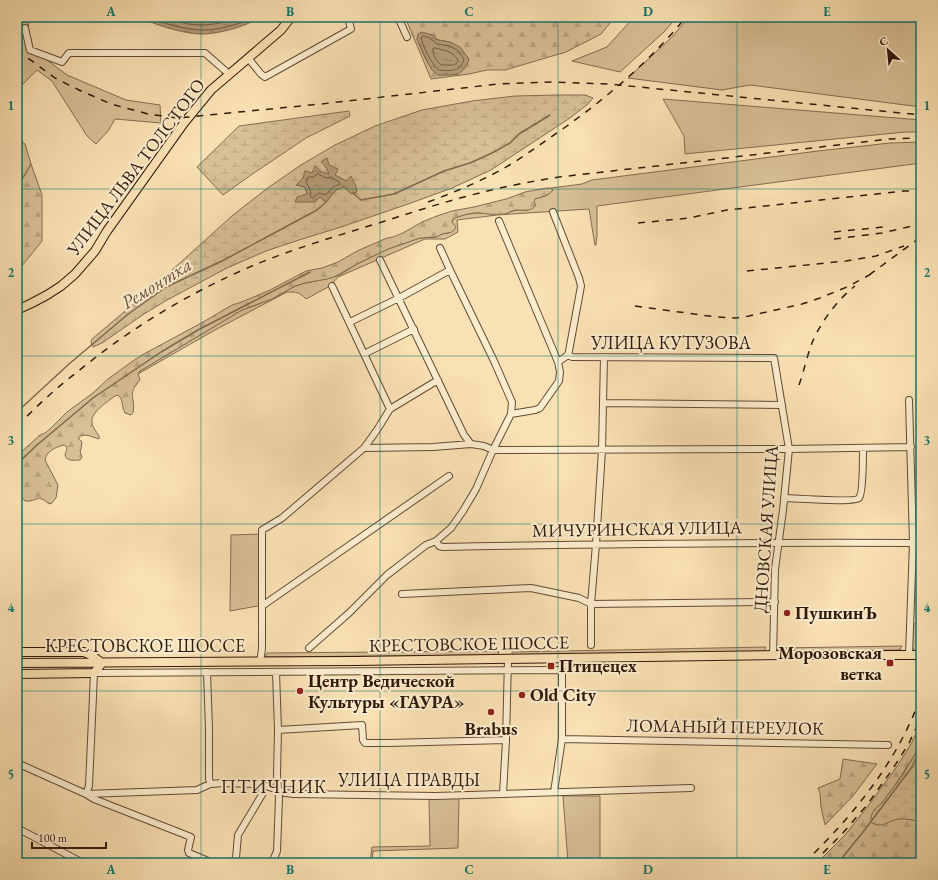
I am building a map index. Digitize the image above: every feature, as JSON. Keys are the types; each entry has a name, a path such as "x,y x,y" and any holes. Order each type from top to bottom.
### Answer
{"main road":[{"name":"УЛИЦА ЛЬВА ТОЛСТОГО","path":"17,310 32,304 61,286 75,274 95,251 184,124 211,90 281,30 291,17"},
{"path":"17,652 84,652 102,663 94,673 17,674"},
{"name":"КРЕСТОВСКОЕ ШОССЕ","path":"17,663 921,655"}],"street":[{"path":"248,58 265,77 352,29 348,17"},
{"path":"398,17 407,37"},
{"path":"25,28 30,50 62,62 70,53 205,53 229,74"},
{"path":"552,212 581,286 568,355 558,362"},
{"path":"499,221 558,362 560,372 559,381 540,408 511,414"},
{"path":"309,648 349,613 387,574 426,545 436,541 451,528 476,489 511,414 512,402 440,248"},
{"path":"380,260 464,435 471,444"},
{"path":"350,322 399,298 450,270"},
{"path":"332,286 390,409"},
{"path":"364,354 414,329"},
{"name":"УЛИЦА КУТУЗОВА","path":"568,355 572,357 774,358"},
{"path":"591,645 591,604 602,450 604,357"},
{"name":"ДНОВСКАЯ УЛИЦА","path":"773,656 775,569 789,449 774,358"},
{"path":"260,662 262,649 262,530 282,518 364,448 390,409 438,380"},
{"path":"909,400 912,543 909,655"},
{"path":"603,403 782,405"},
{"path":"364,448 433,447 471,444 484,446 493,450 911,447"},
{"path":"784,498 854,500 859,498 862,488 863,448"},
{"path":"262,606 449,476"},
{"name":"МИЧУРИНСКАЯ УЛИЦА","path":"436,541 443,547 779,542 912,543"},
{"path":"402,594 531,588 579,598 591,604 775,602"},
{"path":"502,794 506,740 508,659"},
{"path":"213,863 189,853 188,850 191,837 94,799 86,794 89,786 94,673 562,670 562,739 554,792"},
{"path":"207,672 210,784"},
{"path":"272,863 277,851 279,798 276,672"},
{"path":"278,730 362,726 363,740 365,742 388,743 506,740"},
{"name":"ЛОМАНЫЙ ПЕРЕУЛОК","path":"562,739 888,745"},
{"name":"УЛИЦА ПРАВДЫ","path":"17,763 86,794 197,790 210,784 223,783 260,784 285,793 294,794 435,796 691,788"},
{"path":"232,863 236,858 238,835 263,793 260,784"},
{"path":"17,828 83,863"}],"green space":[{"path":"18,17 34,17 29,22 26,44 67,75 126,100 160,105 161,123 115,119 108,131 96,144 87,136 52,81 37,70 17,90"},
{"path":"405,17 615,17 601,34 566,52 505,70 487,70 431,79","holes":["432,35 438,40 450,42 458,74 438,75 428,63 417,39"]},
{"path":"634,17 677,17 664,32 620,72 572,61 607,47"},
{"path":"689,17 921,17 921,107 750,85 722,90 628,78 672,37"},
{"path":"585,95 593,98 588,104 570,118 491,170 452,188 341,227 266,251 227,268 167,300 102,343 93,347 91,342 92,339 150,290 233,215 269,187 301,165 335,145 375,126 422,110 472,101 515,96","holes":["326,167 335,175 346,181 351,177 344,187 336,190 326,202 320,197 307,194 305,187 297,185 311,174 329,174"]},
{"path":"663,99 921,120 921,132 905,132 685,154 684,136"},
{"path":"349,111 350,116 306,138 223,195 197,167 239,126"},
{"path":"17,137 25,144 31,164 20,182 18,209 17,209"},
{"path":"921,142 921,163 597,206 596,245 589,209 497,215 457,220 458,232 445,239 425,239 338,277 330,286 306,299 298,293 287,292 215,330 138,374 140,371 242,310 272,299 295,286 340,275 357,264 388,249 420,238 436,237 449,233 453,219 459,216 477,213 504,214 515,210 528,210 534,202 534,199 549,194 553,190 551,188 582,184 592,180 818,151 890,143"},
{"path":"31,164 42,195 42,241 17,272 18,196 20,182"},
{"path":"551,188 553,190 547,195 535,199 534,202 536,205 530,210 515,210 506,214 466,214 453,219 452,222 456,227 452,232 436,237 420,238 388,249 334,277 295,286 272,299 242,310 140,371 138,374 140,380 132,393 134,407 131,415 125,413 121,399 118,395 100,408 92,419 92,424 99,436 99,439 86,435 78,438 82,442 80,451 82,457 80,460 71,460 65,457 67,447 64,445 55,448 47,454 45,460 58,485 56,498 52,503 49,504 40,498 25,501 19,494 17,494 17,456 40,435 50,429 67,412 93,393 108,379 142,355 232,305 268,291 306,271 322,268 338,262 357,251 403,233 422,222 452,211 506,199 525,192"},
{"path":"263,534 263,605 230,611 231,535"},
{"path":"921,618 921,651 916,652 910,645 911,627"},
{"path":"902,646 900,650 776,651 779,648"},
{"path":"766,647 764,652 512,655 512,652"},
{"path":"499,652 498,655 265,657 267,653"},
{"path":"921,723 921,743 914,756 882,803 874,810 895,819 900,818 921,821 921,863 817,863 845,835 868,806 898,765 912,742"},
{"path":"921,743 921,821 902,819 882,825 872,823 871,819 874,810 882,803 902,776"},
{"path":"843,759 877,764 852,797 825,825 818,788 840,779"},
{"path":"563,796 600,796 600,863 568,863"},
{"path":"429,798 459,798 458,848 373,851 372,863 370,863 372,847 430,846"}],"water":[{"path":"138,17 260,17 254,21 230,30 198,34 167,28"},
{"path":"422,32 432,35 438,40 450,42 460,47 469,59 464,69 458,74 454,75 438,75 432,70 417,39 418,34"},
{"path":"327,158 329,165 338,169 335,175 346,181 351,176 357,192 351,194 344,187 336,190 326,202 320,197 315,202 295,202 297,197 307,194 305,187 296,185 303,178 305,171 312,173 315,166 322,172 329,174 326,167 321,162"}],"waterway":[{"path":"353,193 361,200 394,194 444,171 470,163 492,153 510,143 519,134 550,115"},
{"name":"Ремонтка","path":"17,412 69,364 127,315 166,287 222,261 317,210 326,202"},
{"path":"17,464 37,445 93,398 161,352 198,330 310,272"},
{"path":"838,863 912,767 921,746"}],"railway":[{"path":"428,202 484,179 516,161 564,128 629,77 673,33 686,17"},
{"path":"17,50 55,78 111,104 148,114 178,118 498,84 554,82 609,84 921,115"},
{"path":"17,426 38,405 68,379 96,357 160,313 205,288 252,266 285,253 334,237 460,198 522,183 559,177 889,139 921,138"},
{"path":"638,223 689,218 727,210 904,191 921,191"},
{"path":"834,239 882,233 921,224"},
{"path":"834,232 883,227"},
{"path":"869,275 921,237"},
{"path":"747,271 846,261 876,256 904,246"},
{"path":"635,306 716,317 735,318 802,304 847,287 873,273"},
{"path":"799,385 815,335 836,304 855,286"},
{"path":"804,863 840,826 887,765 900,743 921,696"},
{"path":"813,863 842,834 867,805 909,743 921,717"}],"place":[{"name":"ПушкинЪ","path":"787,613"},
{"name":"Морозовская ветка","path":"890,663"},
{"name":"Птицецех","path":"551,666"},
{"name":"Центр Ведической Культуры «ГАУРА»","path":"300,691"},
{"name":"Old City","path":"522,695"},
{"name":"Brabus","path":"491,712"}],"district":[{"name":"ПТИЧНИК","path":"274,786"}]}
